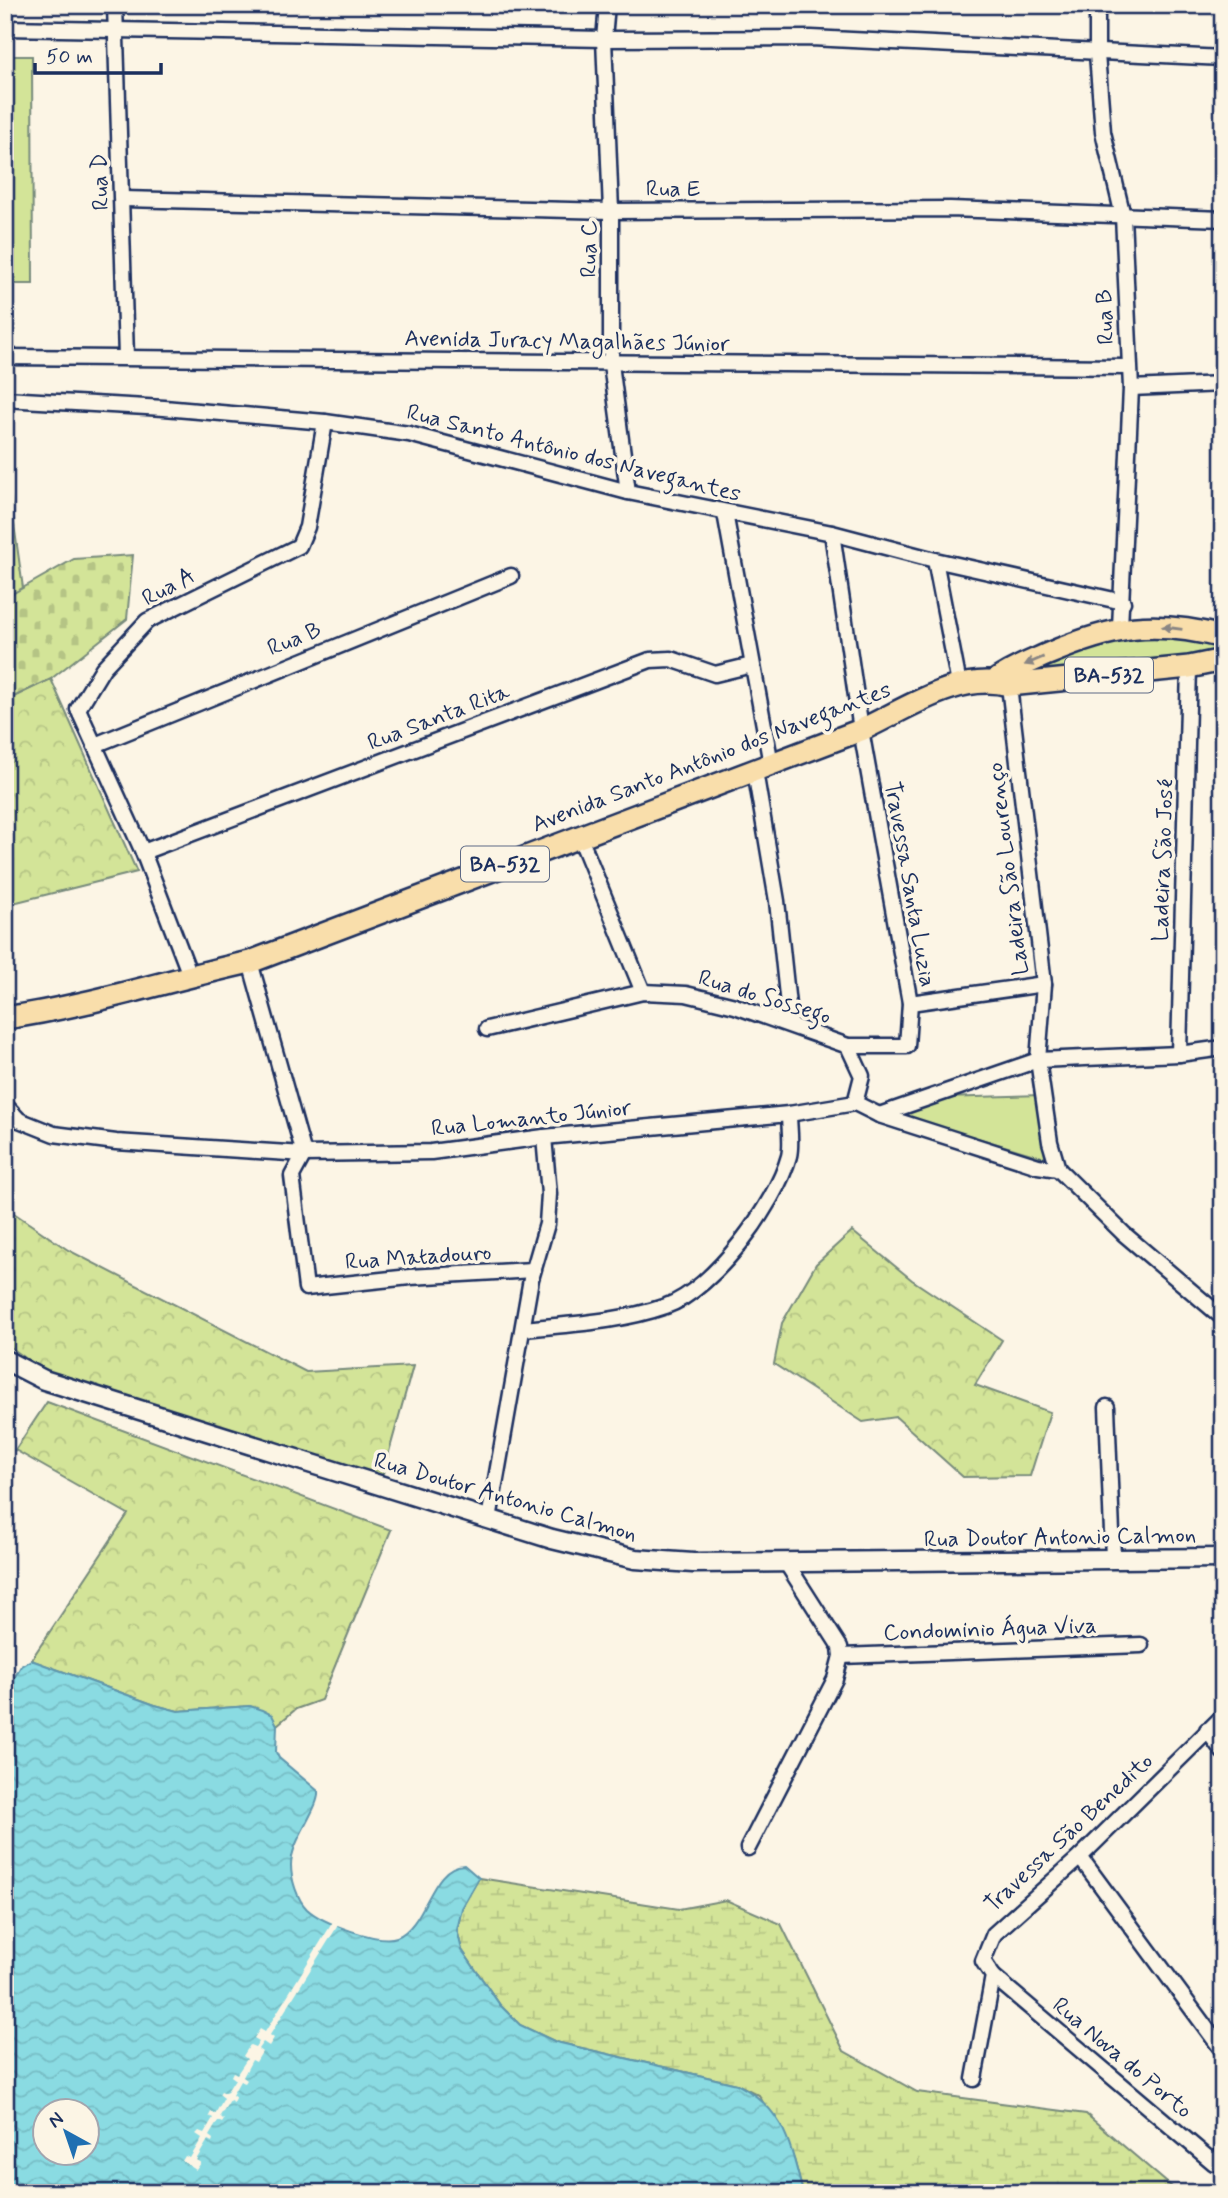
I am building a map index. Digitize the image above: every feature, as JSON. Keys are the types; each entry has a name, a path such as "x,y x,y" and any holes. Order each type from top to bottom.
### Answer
{"main road":[{"name":"BA-532","path":"1120,628 1160,626 1223,637"},
{"name":"Avenida Santo Antônio dos Navegantes","path":"1004,679 1072,644 1120,628"},
{"name":"Avenida Santo Antônio dos Navegantes","path":"5,1018 121,996 190,975 250,962 861,730 958,684 1189,667 1223,660"}],"street":[{"name":"Rua D","path":"115,5 126,357"},
{"name":"Rua C","path":"607,5 604,39 611,211 611,364 628,492"},
{"name":"Rua B","path":"1097,5 1097,54 1103,132 1123,216 1131,388 1120,628"},
{"path":"5,28 604,39 811,38 1097,54 1223,58"},
{"name":"Rua E","path":"123,199 611,211 950,209 1223,219"},
{"name":"Avenida Juracy Magalhães Júnior","path":"5,357 1129,367"},
{"path":"1131,388 1223,384"},
{"name":"Rua Santo Antônio dos Navegantes","path":"5,399 90,402 325,422 409,434 628,492 832,533 935,560 1123,603"},
{"name":"Rua A","path":"190,975 143,852 78,709 103,668 138,630 160,613 299,546 307,527 325,422"},
{"path":"725,513 752,664 790,1024"},
{"name":"Travessa Santa Luzia","path":"832,533 861,730 909,1003 907,1046"},
{"path":"935,560 958,684"},
{"name":"Rua B","path":"95,745 511,576"},
{"name":"Rua Santa Rita","path":"143,852 650,660 671,659 715,674 752,664"},
{"name":"Ladeira São José","path":"1179,1054 1189,667"},
{"name":"Ladeira São Lourenço","path":"1004,679 1044,984 1038,1060 1050,1142 1058,1169"},
{"path":"579,835 643,992"},
{"path":"250,962 304,1153"},
{"path":"909,1003 1044,984"},
{"name":"Rua do Sossego","path":"487,1030 643,992 703,998 790,1024 848,1046 907,1046"},
{"path":"848,1046 862,1076 855,1103 879,1115 1038,1166 1058,1169 1124,1234 1223,1318"},
{"path":"879,1115 1038,1060 1179,1054 1223,1048"},
{"name":"Rua Lomanto Júnior","path":"5,1105 19,1120 54,1134 116,1142 304,1153 431,1152 544,1137 789,1114 855,1103"},
{"path":"524,1329 617,1320 669,1305 699,1288 746,1234 773,1194 790,1154 789,1114"},
{"path":"488,1519 533,1270 547,1224 549,1194 544,1137"},
{"name":"Rua Matadouro","path":"304,1153 292,1176 306,1288 410,1277 533,1270"},
{"name":"Rua Doutor Antonio Calmon","path":"5,1360 44,1380 552,1539 635,1559 786,1564 1223,1558"},
{"path":"1107,1407 1113,1558"},
{"path":"748,1848 835,1679 841,1656 831,1628 808,1600 786,1564"},
{"name":"Condominio Água Viva","path":"841,1656 1142,1646"},
{"name":"Travessa São Benedito","path":"974,2079 993,1976 983,1961 994,1934 1080,1857 1223,1716"},
{"path":"1207,1730 1223,1752"},
{"path":"1080,1857 1223,2051"},
{"name":"Rua Nova do Porto","path":"993,1976 1214,2163 1223,2153"}],"green space":[{"path":"5,56 32,56 33,284 5,284"},
{"path":"5,460 23,588 5,598"},
{"path":"133,555 127,619 51,679 5,701 5,598 74,559"},
{"path":"1120,619 1223,646 1223,656 1029,673"},
{"path":"51,679 137,872 5,905 5,701"},
{"path":"1041,1095 1045,1158 899,1115 943,1098"},
{"path":"5,1207 68,1250 306,1372 413,1366 382,1477 43,1371 5,1343"},
{"path":"852,1231 912,1280 1002,1340 975,1385 1050,1412 1030,1476 963,1477 896,1417 863,1422 774,1364 782,1323 816,1264"},
{"path":"47,1402 391,1530 321,1700 296,1709 277,1725 271,1715 250,1706 178,1711 155,1705 31,1660 128,1514 15,1450"},
{"path":"479,1878 679,1909 726,1900 781,1924 844,2051 917,2092 1086,2114 1179,2193 803,2193 794,2159 759,2095 737,2084 556,2042 520,2025 500,2005 462,1950 457,1930 462,1907"}],"water":[{"path":"31,1660 178,1711 250,1706 272,1715 277,1725 276,1752 279,1758 318,1791 315,1806 295,1845 291,1865 295,1888 307,1909 314,1915 351,1931 377,1938 397,1937 407,1931 415,1921 443,1875 464,1865 479,1878 462,1908 457,1930 462,1950 500,2005 520,2025 556,2042 737,2084 766,2105 776,2117 789,2144 803,2193 5,2193 5,1694 21,1666"}],"pier":[{"path":"334,1920 340,1922 270,2035 274,2038 269,2046 263,2042 258,2049 262,2052 256,2062 252,2060 243,2077 247,2080 245,2083 240,2081 232,2095 236,2098 234,2102 230,2100 220,2116 224,2120 222,2123 218,2121 209,2136 213,2139 212,2142 208,2140 196,2160 201,2163 196,2170 182,2161 185,2156 190,2158 202,2138 196,2134 199,2131 204,2133 213,2118 209,2116 211,2112 215,2114 224,2098 219,2094 221,2091 226,2093 235,2079 231,2076 233,2072 237,2074 247,2059 243,2056 250,2045 255,2047 259,2041 254,2038 260,2029 265,2032"}]}
